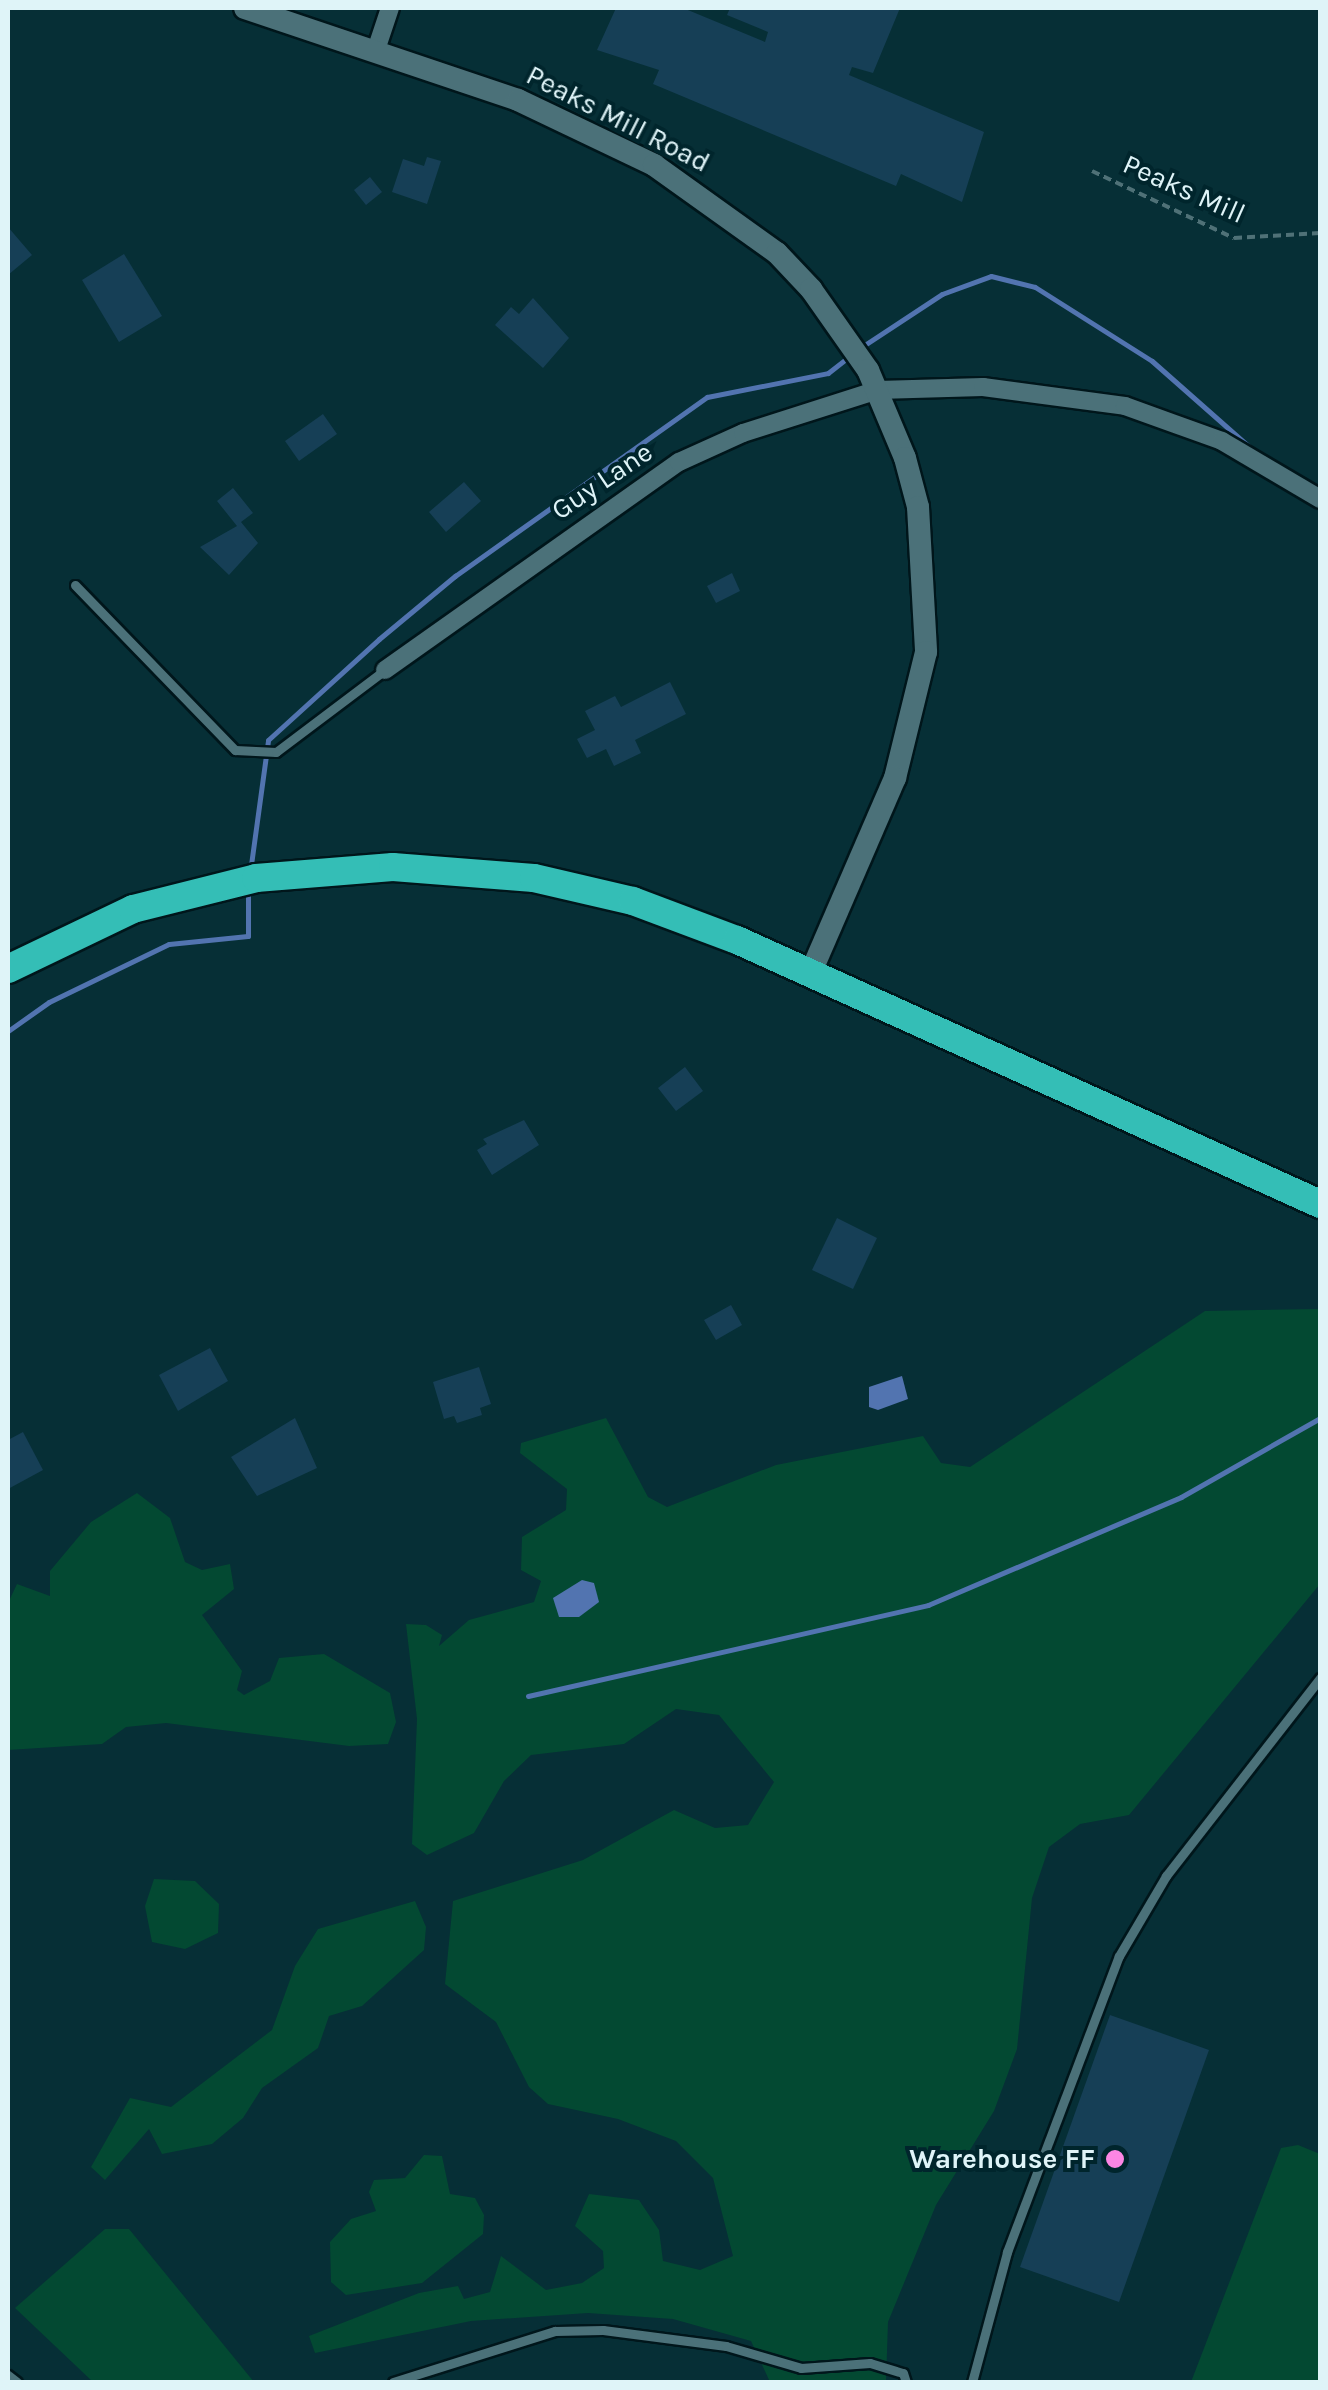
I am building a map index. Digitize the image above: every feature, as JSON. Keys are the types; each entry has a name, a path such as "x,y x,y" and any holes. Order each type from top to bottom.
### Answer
{"highway":[{"path":"8,969 102,922 183,894 288,874 393,866 496,872 580,887 685,919 810,972 1320,1204"}],"street":[{"name":"Peaks Mill Road","path":"244,8 376,50 564,119 698,192 805,282 878,390 918,506 926,556 926,652 896,778 810,972"},
{"path":"376,50 390,8"},
{"name":"Guy Lane","path":"385,670 680,462 743,433 878,390 996,388 1125,406 1222,442 1320,499"}],"lane":[{"path":"76,585 235,750 276,752 385,670"},
{"path":"972,2382 1007,2252 1119,1956 1166,1876 1320,1678"},
{"path":"393,2382 555,2332 603,2330 726,2346 801,2368 870,2363 903,2373 906,2382"},
{"path":"8,2375 17,2382"}],"path":[{"name":"Peaks Mill","path":"1092,171 1234,238 1320,233"}],"green space":[{"path":"1320,1309 1320,1584 1129,1815 1080,1824 1049,1847 1032,1898 1017,2049 994,2111 936,2205 888,2322 886,2382 770,2382 751,2341 673,2319 588,2313 471,2321 315,2353 309,2336 419,2293 458,2286 464,2299 490,2292 501,2256 546,2290 582,2283 604,2268 603,2251 575,2226 589,2194 639,2200 659,2230 663,2261 700,2270 733,2256 713,2178 676,2141 618,2119 548,2104 529,2087 496,2022 445,1984 453,1901 583,1860 674,1810 715,1828 748,1825 774,1782 719,1715 676,1709 624,1744 531,1755 504,1781 474,1833 427,1855 412,1844 417,1719 406,1624 426,1625 442,1635 439,1646 469,1620 534,1602 541,1581 521,1570 522,1537 566,1510 567,1489 520,1453 521,1443 606,1418 648,1497 667,1507 776,1465 923,1436 941,1463 970,1467 1205,1311"},
{"path":"137,1493 170,1518 185,1562 202,1570 230,1564 234,1589 202,1615 242,1671 237,1690 244,1695 270,1681 279,1658 324,1654 390,1693 396,1722 388,1744 349,1746 166,1723 126,1727 102,1744 8,1750 8,1603 17,1584 50,1596 50,1571 91,1522"},
{"path":"154,1879 195,1881 219,1904 218,1933 185,1949 152,1942 145,1906"},
{"path":"415,1901 426,1927 424,1950 362,2006 329,2016 318,2048 262,2088 243,2118 212,2144 162,2154 149,2129 105,2180 91,2167 130,2098 171,2107 272,2030 295,1966 318,1929"},
{"path":"1298,2145 1320,2154 1320,2382 1191,2382 1281,2148"},
{"path":"424,2155 442,2156 450,2194 475,2198 484,2215 483,2234 422,2283 346,2295 331,2282 330,2242 351,2219 376,2211 369,2192 374,2180 405,2178"},
{"path":"105,2229 129,2229 254,2382 93,2382 15,2308"}],"water":[{"path":"902,1376 908,1399 878,1410 869,1407 869,1387"},
{"path":"582,1580 594,1583 599,1602 579,1617 559,1617 553,1598"}],"building":[{"path":"616,8 683,8 765,42 768,32 727,15 730,8 900,8 873,73 852,67 849,75 984,132 962,202 901,174 896,186 653,84 659,70 597,50"},
{"path":"427,157 441,161 427,204 392,192 403,159 424,166"},
{"path":"370,177 382,192 366,205 354,190"},
{"path":"8,227 32,255 8,275"},
{"path":"124,254 162,316 119,342 82,280"},
{"path":"533,298 569,338 543,368 495,325 511,307 519,314"},
{"path":"323,414 337,434 299,461 285,441"},
{"path":"464,482 481,501 446,532 429,512"},
{"path":"233,488 253,513 241,522 258,543 229,575 200,547 237,526 217,501"},
{"path":"732,573 740,591 716,603 707,586"},
{"path":"670,682 686,714 635,740 641,753 614,766 606,749 587,758 577,739 595,730 585,711 615,696 621,707"},
{"path":"685,1067 703,1091 676,1111 658,1088"},
{"path":"524,1120 539,1145 492,1175 477,1150 487,1144 483,1139"},
{"path":"837,1218 877,1238 853,1289 812,1270"},
{"path":"731,1305 742,1325 716,1340 704,1320"},
{"path":"210,1348 228,1381 178,1411 159,1375"},
{"path":"479,1367 491,1404 480,1408 482,1415 457,1423 454,1416 444,1419 433,1382"},
{"path":"295,1418 317,1468 257,1496 231,1457"},
{"path":"23,1432 43,1470 8,1489 8,1440"},
{"name":"Warehouse FF","path":"1110,2015 1209,2050 1119,2302 1020,2267"}],"waterway":[{"path":"860,348 942,294 991,276 1035,287 1152,361 1253,450"},
{"path":"250,872 268,740 379,639 455,576 707,397 828,373 851,355"},
{"path":"8,1031 49,1002 169,944 248,936 248,888"},
{"path":"528,1696 928,1605 1181,1497 1320,1418"}],"place":[{"name":"Warehouse FF","path":"1115,2159"}]}
